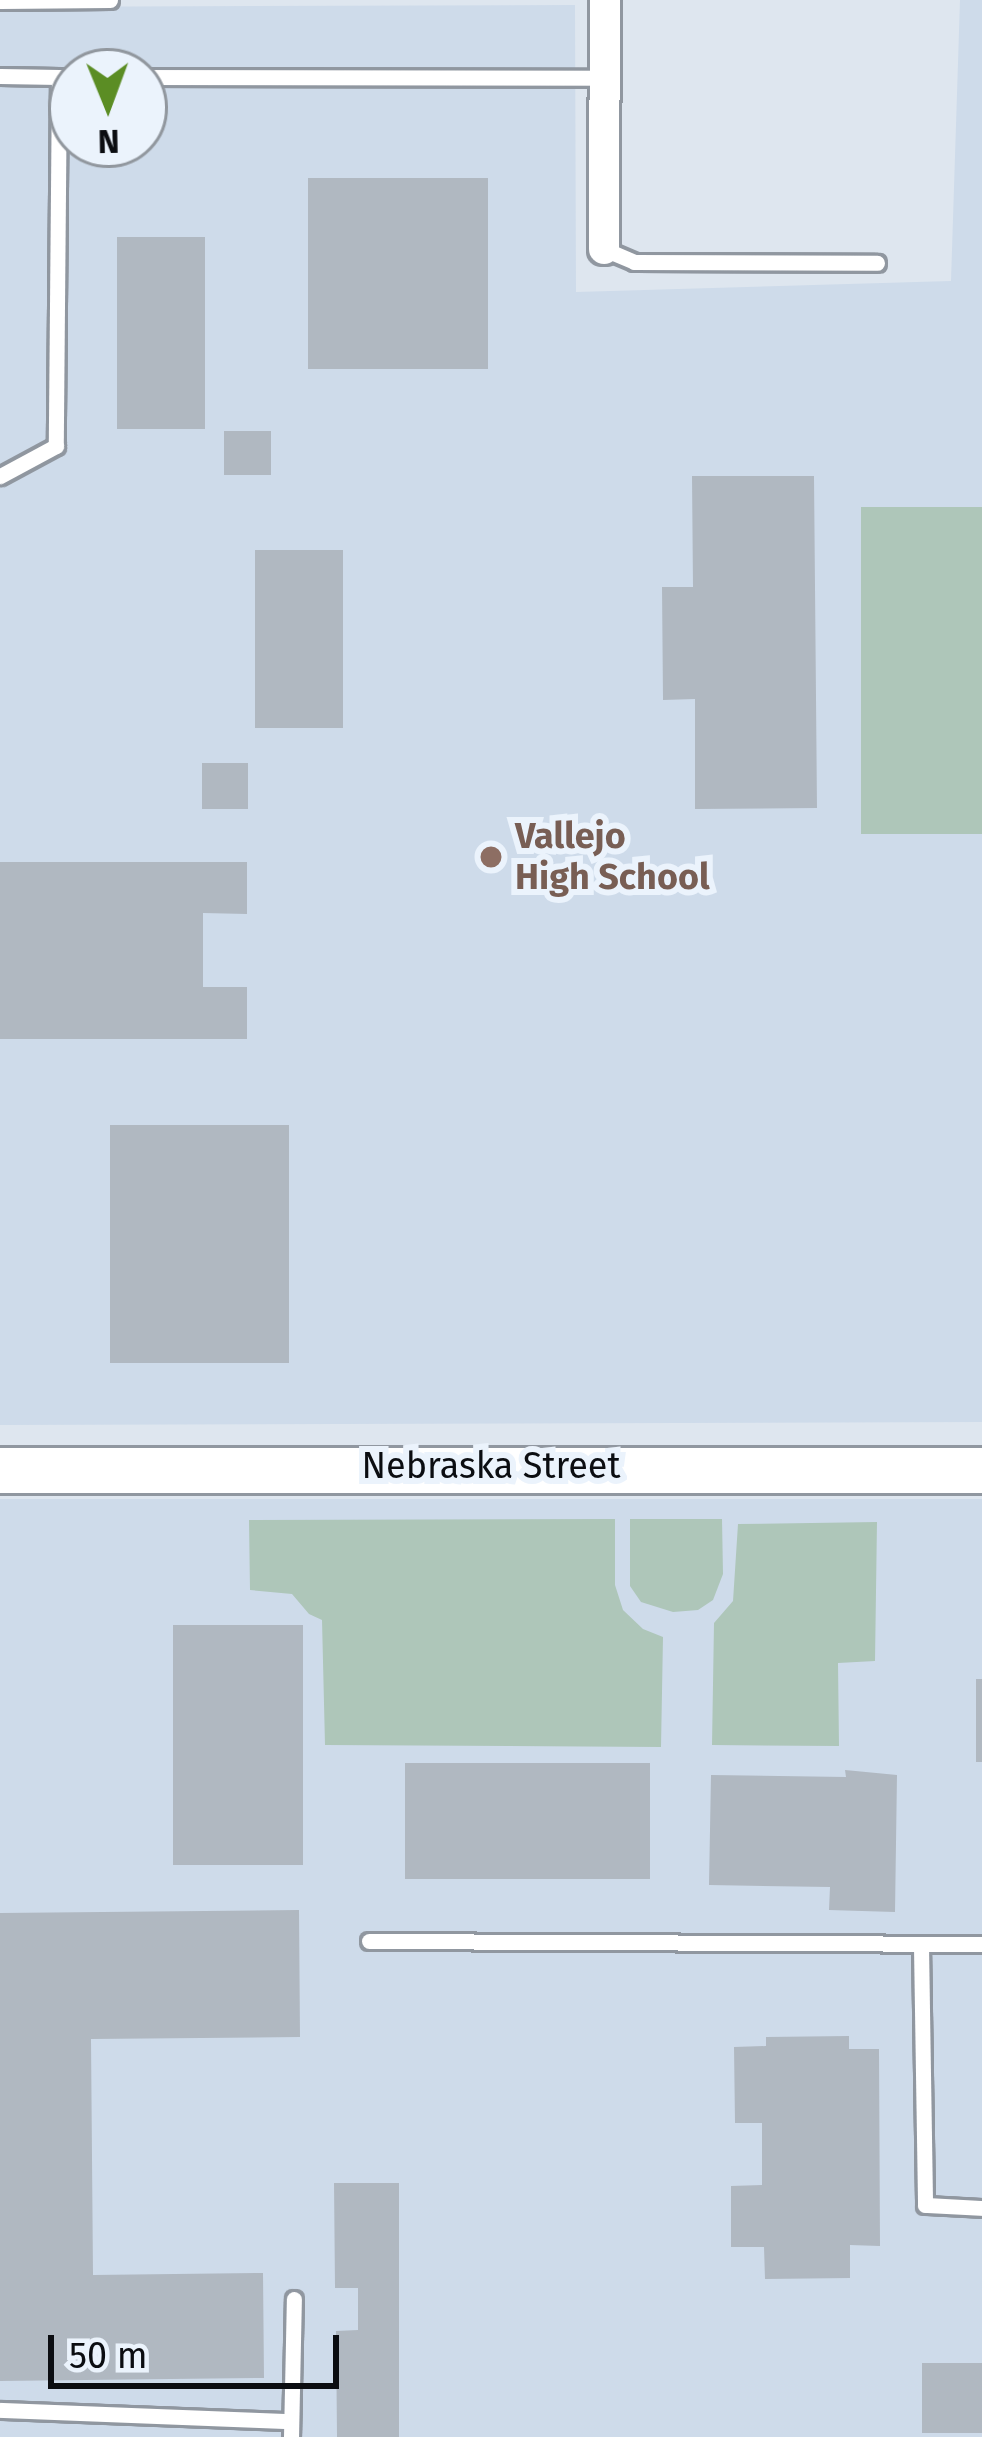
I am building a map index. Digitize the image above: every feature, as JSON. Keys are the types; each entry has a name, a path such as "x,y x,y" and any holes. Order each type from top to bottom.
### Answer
{"street":[{"path":"604,249 605,0"},
{"name":"Nebraska Street","path":"0,1470 982,1470"}],"lane":[{"path":"0,1 110,0"},
{"path":"0,76 48,77"},
{"path":"168,77 605,78"},
{"path":"0,476 56,446 63,168"},
{"path":"604,249 634,262 877,263"},
{"path":"369,1941 982,1944"},
{"path":"921,1946 925,2205 982,2207"},
{"path":"0,2410 291,2429 294,2299"}],"shaded area":[{"name":"Vallejo High School","path":"960,0 982,0 982,1422 0,1425 0,7 575,5 576,292 951,281"},
{"path":"0,1499 982,1499 982,2437 0,2437"}],"green space":[{"path":"861,507 982,507 982,834 861,834"},
{"path":"615,1519 615,1585 623,1610 643,1629 663,1637 661,1747 325,1745 322,1620 309,1614 292,1594 250,1590 249,1520"},
{"path":"630,1519 722,1519 723,1574 713,1600 698,1610 673,1612 641,1602 630,1586"},
{"path":"877,1522 875,1661 838,1663 839,1746 712,1745 714,1623 733,1601 738,1524"}],"building":[{"path":"308,178 488,178 488,369 308,369"},
{"path":"117,237 205,237 205,429 117,429"},
{"path":"224,431 271,431 271,475 224,475"},
{"path":"692,476 814,476 817,808 695,809 695,699 663,700 662,587 693,587"},
{"path":"255,550 343,550 343,728 255,728"},
{"path":"202,763 248,763 248,809 202,809"},
{"path":"0,862 247,862 247,914 203,913 203,987 247,987 247,1039 0,1039"},
{"path":"110,1125 289,1125 289,1363 110,1363"},
{"path":"173,1625 303,1625 303,1865 173,1865"},
{"path":"976,1679 982,1679 982,1762 976,1762"},
{"path":"405,1763 650,1763 650,1879 405,1879"},
{"path":"845,1770 897,1775 895,1912 829,1910 830,1887 709,1885 711,1775 846,1777"},
{"path":"299,1910 300,2037 91,2039 93,2275 263,2273 264,2378 0,2381 0,1913"},
{"path":"849,2036 849,2049 879,2049 880,2246 850,2245 850,2278 765,2279 764,2247 731,2247 731,2186 762,2185 762,2123 735,2123 734,2047 766,2046 766,2037"},
{"path":"334,2183 399,2183 399,2437 337,2437 336,2331 358,2330 358,2288 335,2288"},
{"path":"922,2363 982,2363 982,2433 922,2433"}],"place":[{"name":"Vallejo High School","path":"491,857"}]}
